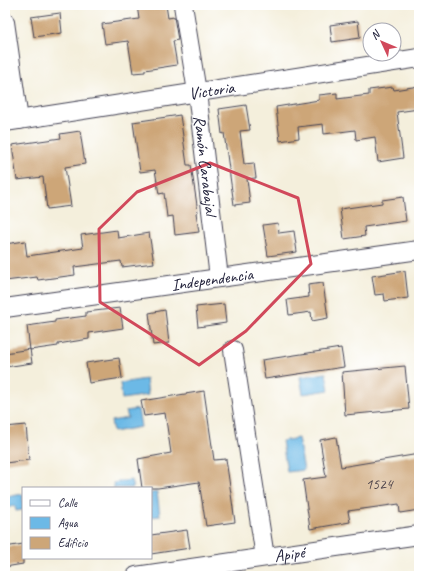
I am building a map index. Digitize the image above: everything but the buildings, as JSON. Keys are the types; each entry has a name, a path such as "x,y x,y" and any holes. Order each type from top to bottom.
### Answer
{"street":[{"name":"Ramón Carabajal","path":"183,5 197,92 219,278"},
{"path":"5,22 12,121"},
{"name":"Victoria","path":"12,121 419,58"},
{"name":"Independencia","path":"5,308 419,250"},
{"path":"232,350 265,557"},
{"name":"Apipé","path":"136,576 419,535"}],"highlighted area":[{"path":"210,163 298,198 311,264 246,331 199,365 100,302 99,229 137,192"}],"water":[{"path":"326,373 329,390 303,394 300,377"},
{"path":"146,379 148,395 122,399 120,383"},
{"path":"138,409 141,427 113,432 111,421 128,418 126,411"},
{"path":"298,438 304,470 287,472 282,441"},
{"path":"131,480 133,487 114,487 113,483"},
{"path":"157,492 160,516 152,517 152,493"},
{"path":"22,494 22,510 16,511 15,506 5,508 5,497"}]}
